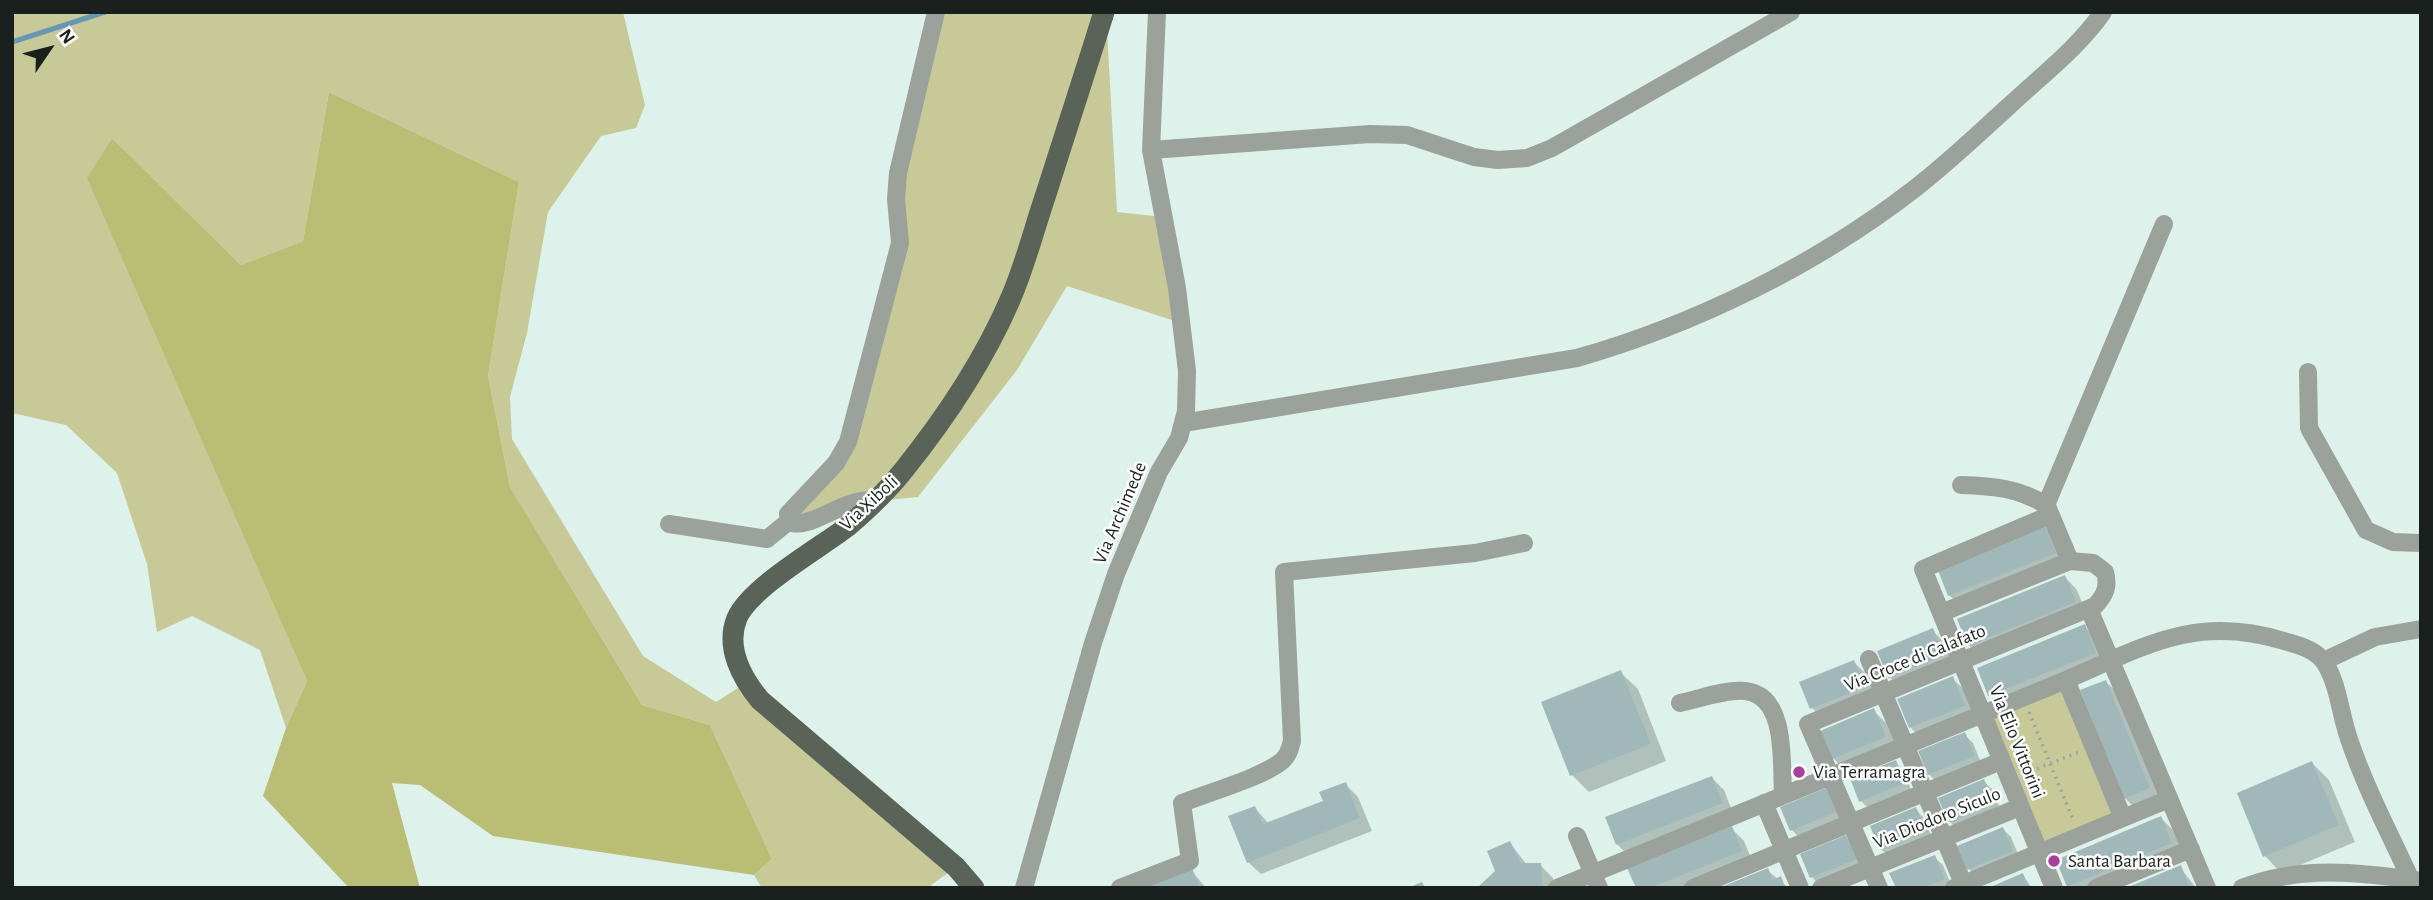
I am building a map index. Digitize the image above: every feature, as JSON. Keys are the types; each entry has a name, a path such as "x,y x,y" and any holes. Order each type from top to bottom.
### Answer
{"main road":[{"name":"Via Xiboli","path":"974,888 956,867 760,700 746,683 734,651 736,620 752,598 848,526 876,501 925,442 988,343 1010,300 1104,12"}],"street":[{"path":"876,501 852,501 803,525 793,525 789,521 788,513 836,463 848,442 900,243 896,199 898,173 936,12"},
{"name":"Via Archimede","path":"1024,888 1093,643 1116,574 1159,472 1179,438 1186,411 1186,359 1177,288 1151,150 1157,12"},
{"path":"1151,150 1370,134 1407,135 1429,140 1474,157 1527,158 1552,148 1791,12"},
{"path":"1183,423 1577,358 1639,340 1823,251 1875,217 1964,147 2051,67 2104,12"},
{"path":"2048,510 2165,223"},
{"path":"2308,372 2309,428 2366,530 2393,542 2421,543"},
{"path":"1961,485 1996,486 2024,491 2048,510 2070,561"},
{"name":"Via Elio Vittorini","path":"2048,510 1923,569 2054,888"},
{"path":"669,524 767,540 789,521"},
{"path":"1120,888 1190,861 1182,803 1265,770 1282,761 1289,753 1292,741 1284,572 1475,553 1524,543"},
{"path":"1941,612 2070,561 2093,563 2105,572 2108,583 2104,596 2089,609 2207,888"},
{"name":"Via Croce di Calafato","path":"1830,776 1808,724 2089,609"},
{"path":"2324,662 2375,637 2421,629"},
{"path":"1556,888 1595,881 1764,803 2066,680 2144,644 2181,633 2225,631 2256,632 2299,645 2310,649 2324,662 2334,684 2348,739 2416,881"},
{"path":"1869,659 1944,837 1961,887 2169,799"},
{"path":"2066,680 2123,818"},
{"path":"1680,703 1744,691 1760,695 1772,709 1779,727 1783,795"},
{"path":"1693,888 2001,761"},
{"path":"1830,776 1879,888"},
{"path":"1764,803 1800,888"},
{"name":"Via Diodoro Siculo","path":"1821,888 2020,807"},
{"path":"1577,836 1595,881"},
{"path":"2096,888 2191,849"},
{"path":"2246,887 2305,872 2367,873 2416,881"}],"path":[{"path":"2023,697 2080,836"},
{"path":"2010,780 2094,746"}],"green space":[{"path":"12,12 623,12 645,105 636,128 601,136 548,212 527,333 510,397 512,439 643,656 716,702 746,683 956,867 927,888 762,888 754,875 772,859 710,725 642,705 510,487 488,376 519,182 329,92 303,241 241,265 112,138 88,177 307,681 286,728 260,650 192,616 157,632 147,564 117,473 66,425 12,413"},
{"path":"936,12 1106,12 1117,212 1163,217 1181,323 1067,286 1017,370 918,497 876,501 793,525 800,498 836,463 900,243 896,199"},
{"path":"329,92 519,182 488,376 510,487 642,705 710,725 772,859 754,875 493,836 420,785 392,783 420,888 349,888 263,796 286,728 307,681 87,178 112,138 241,265 303,241"},
{"path":"2064,686 2116,814 2042,844 1990,716"}],"building":[{"path":"2045,525 2056,553 1948,596 1937,568"},
{"path":"2065,575 2076,602 1968,646 1957,619"},
{"path":"2085,624 2096,653 1988,696 1977,668"},
{"path":"1933,628 1944,655 1888,678 1877,651"},
{"path":"1854,660 1865,687 1810,709 1799,682"},
{"path":"1621,670 1651,744 1570,776 1541,702"},
{"path":"1953,676 1965,706 1909,728 1897,699"},
{"path":"2106,680 2150,788 2124,799 2080,690"},
{"path":"1874,708 1886,737 1832,759 1820,731"},
{"path":"1965,732 1975,756 1928,775 1918,751"},
{"path":"1896,760 1905,783 1859,802 1850,778"},
{"path":"2312,761 2339,825 2263,857 2237,793"},
{"path":"1712,776 1723,803 1616,845 1605,817"},
{"path":"1984,779 1994,803 1948,822 1938,798"},
{"path":"1346,782 1360,818 1247,863 1228,816 1255,806 1263,824 1323,801 1319,792"},
{"path":"1826,788 1836,812 1790,831 1780,807"},
{"path":"1916,807 1926,831 1880,850 1870,826"},
{"path":"2161,816 2172,843 2067,887 2056,860"},
{"path":"1732,826 1742,851 1650,888 1636,888 1627,868"},
{"path":"2003,827 2013,851 1967,870 1957,846"},
{"path":"1846,835 1857,859 1810,878 1800,854"},
{"path":"1510,841 1521,863 1541,863 1543,888 1479,886 1495,871 1487,851"},
{"path":"1935,855 1945,879 1923,888 1896,888 1889,873"},
{"path":"2181,865 2190,888 2126,888"},
{"path":"1192,868 1200,888 1143,888"},
{"path":"1768,868 1773,880 1781,876 1785,887 1719,888"},
{"path":"2023,873 2029,888 1988,888"},
{"path":"1422,882 1425,888 1408,888"}],"waterway":[{"path":"12,42 105,12"}],"place":[{"name":"Via Terramagra","path":"1799,772"},
{"name":"Santa Barbara","path":"2054,861"}]}
